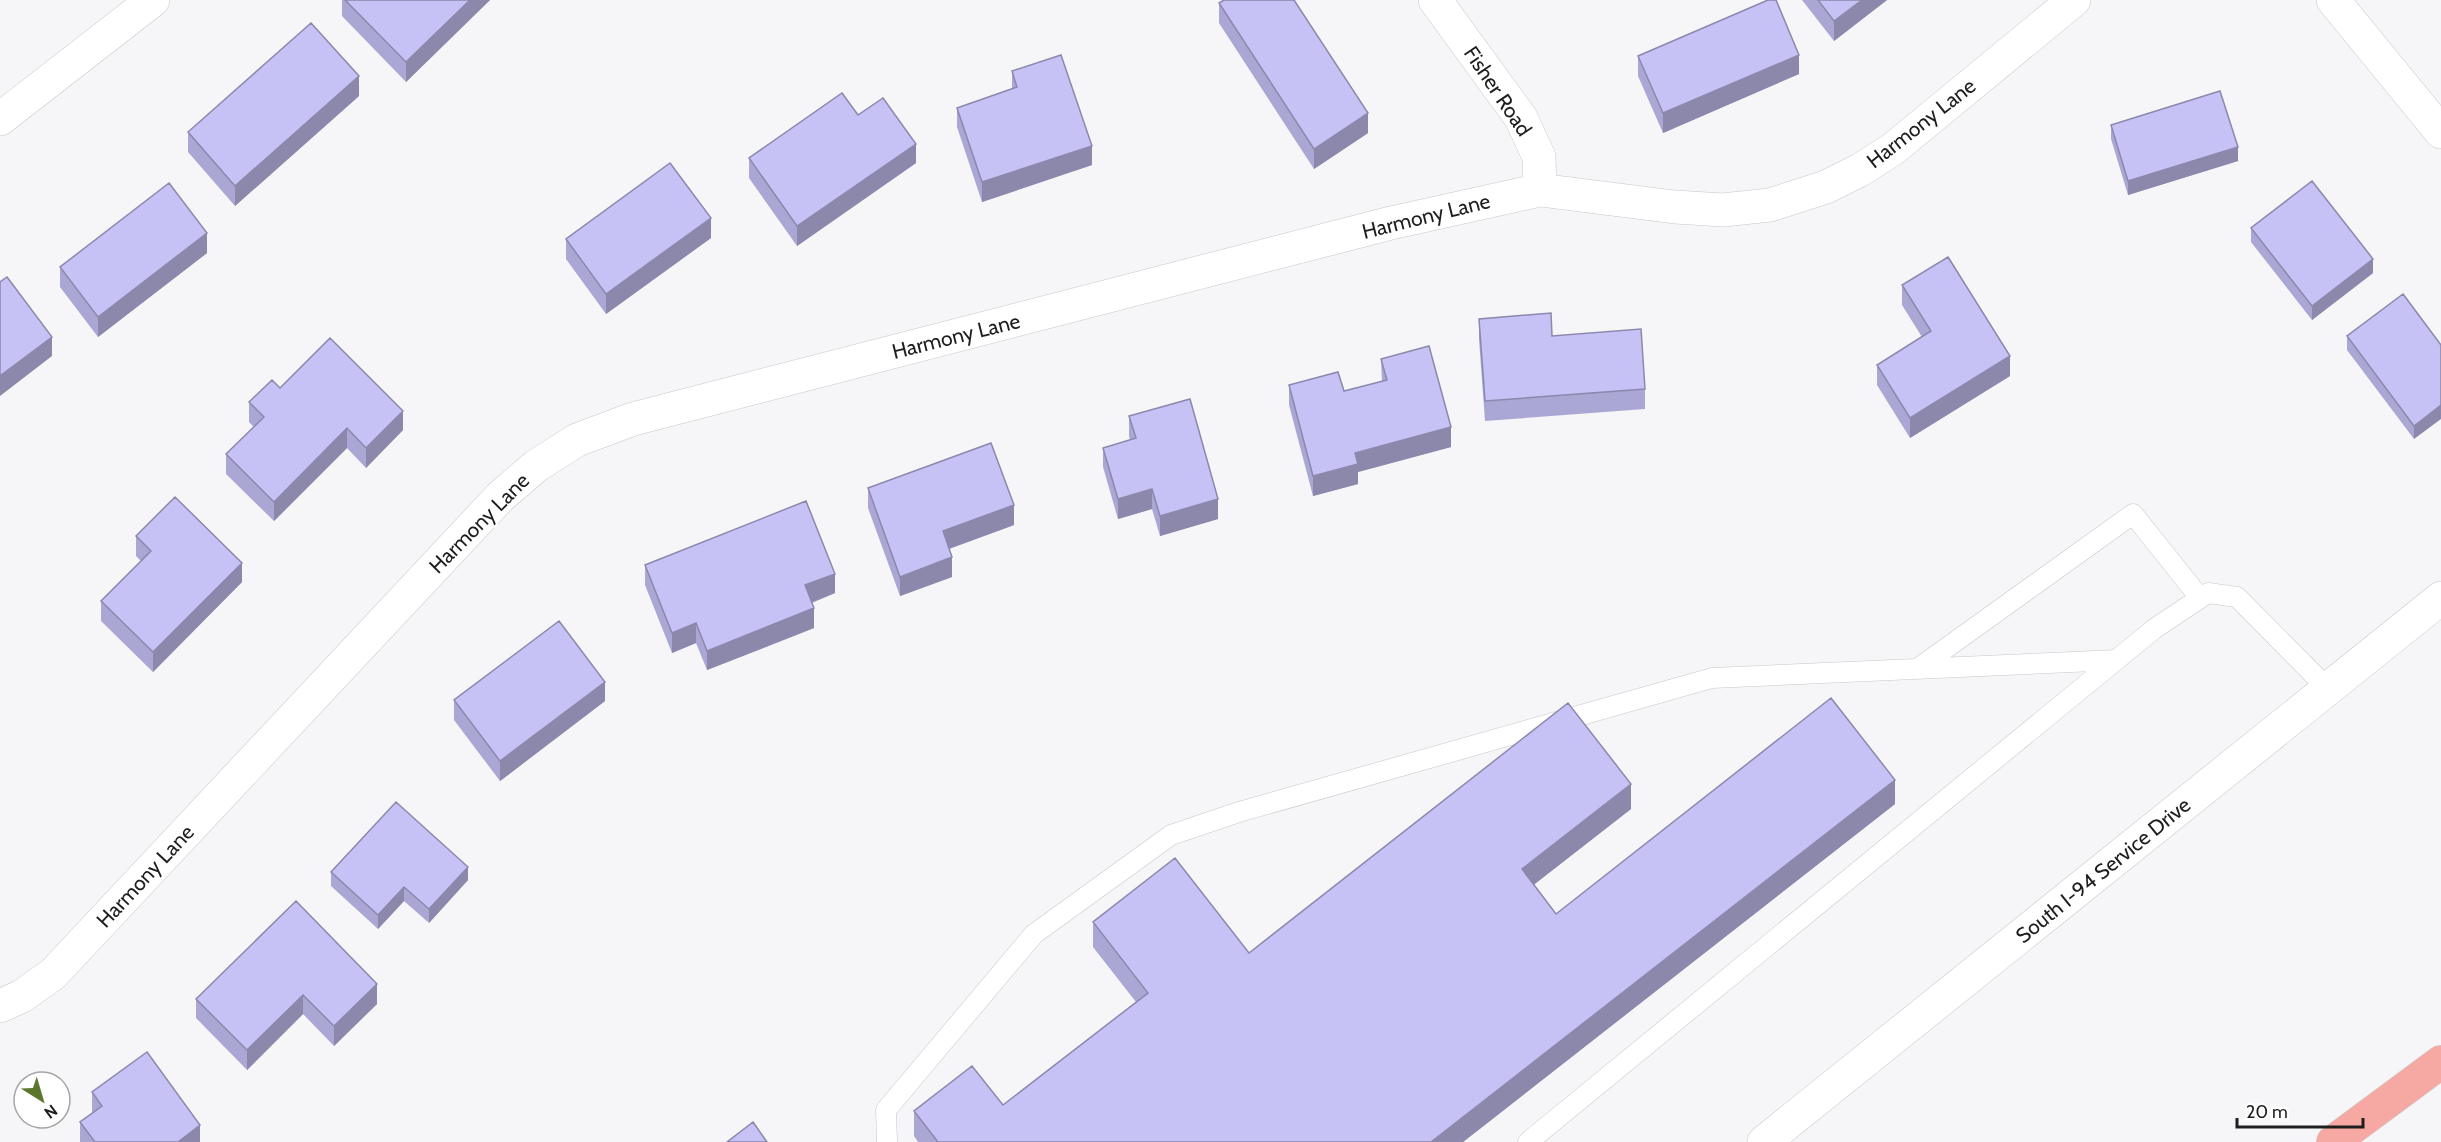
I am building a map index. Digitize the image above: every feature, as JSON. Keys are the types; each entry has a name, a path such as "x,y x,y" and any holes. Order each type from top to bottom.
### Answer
{"highway":[{"path":"2333,1142 2430,1070 2441,1053"}],"street":[{"path":"0,119 153,0"},
{"name":"Fisher Road","path":"1435,0 1521,118 1539,157 1540,190"},
{"name":"Harmony Lane","path":"0,1005 22,996 52,974 500,497 536,466 577,440 656,413 1391,224 1540,190 1675,207 1723,210 1770,205 1826,187 1860,170 1893,149 2074,0"},
{"path":"2333,0 2441,132"},
{"name":"South I-94 Service Drive","path":"1764,1142 2441,598"}],"lane":[{"path":"1917,669 2133,514 2200,598"},
{"path":"1528,1142 2154,629 2208,593 2237,597 2328,688"},
{"path":"887,1142 886,1110 1034,934 1171,835 1239,812 1712,678 2117,660"}],"building":[{"path":"345,0 470,0 406,62"},
{"path":"1224,0 1294,0 1368,113 1314,149 1219,3"},
{"path":"1768,0 1776,0 1799,55 1663,113 1638,56"},
{"path":"1818,0 1862,0 1834,21"},
{"path":"311,23 359,76 235,186 188,132"},
{"path":"1061,55 1092,146 982,182 957,108 1017,87 1012,71"},
{"path":"2220,91 2238,147 2128,181 2111,125"},
{"path":"842,93 858,115 883,98 916,144 797,226 749,158"},
{"path":"670,163 711,218 606,294 566,239"},
{"path":"2312,181 2373,259 2312,306 2251,228"},
{"path":"169,183 207,233 98,317 60,267"},
{"path":"1948,257 2010,356 1910,418 1877,365 1931,331 1902,285"},
{"path":"7,277 52,337 0,376 0,282"},
{"path":"2403,294 2441,345 2441,405 2414,426 2347,336"},
{"path":"1551,313 1552,336 1641,329 1645,389 1485,401 1479,319"},
{"path":"330,338 403,411 366,448 347,428 274,502 226,454 264,417 249,402 272,380 280,388"},
{"path":"1429,346 1451,427 1355,453 1358,464 1313,476 1289,385 1338,372 1344,391 1387,380 1381,359"},
{"path":"1190,399 1218,499 1160,516 1152,489 1118,499 1103,448 1136,438 1129,416"},
{"path":"991,443 1014,505 943,531 952,557 900,577 868,488"},
{"path":"175,497 242,563 153,652 101,601 151,551 136,536"},
{"path":"806,501 835,574 805,585 814,608 707,651 696,623 672,633 645,565"},
{"path":"559,621 605,682 500,761 454,700"},
{"path":"1831,698 1895,780 1431,1142 938,1142 914,1111 972,1066 1003,1105 1148,993 1093,922 1175,858 1249,953 1568,703 1631,784 1522,869 1556,914"},
{"path":"396,802 468,867 429,909 404,887 378,915 331,872"},
{"path":"296,901 377,984 334,1026 303,995 247,1050 196,999"},
{"path":"147,1052 200,1125 178,1142 95,1142 80,1122 102,1106 92,1092"},
{"path":"753,1122 767,1142 727,1142"}]}
